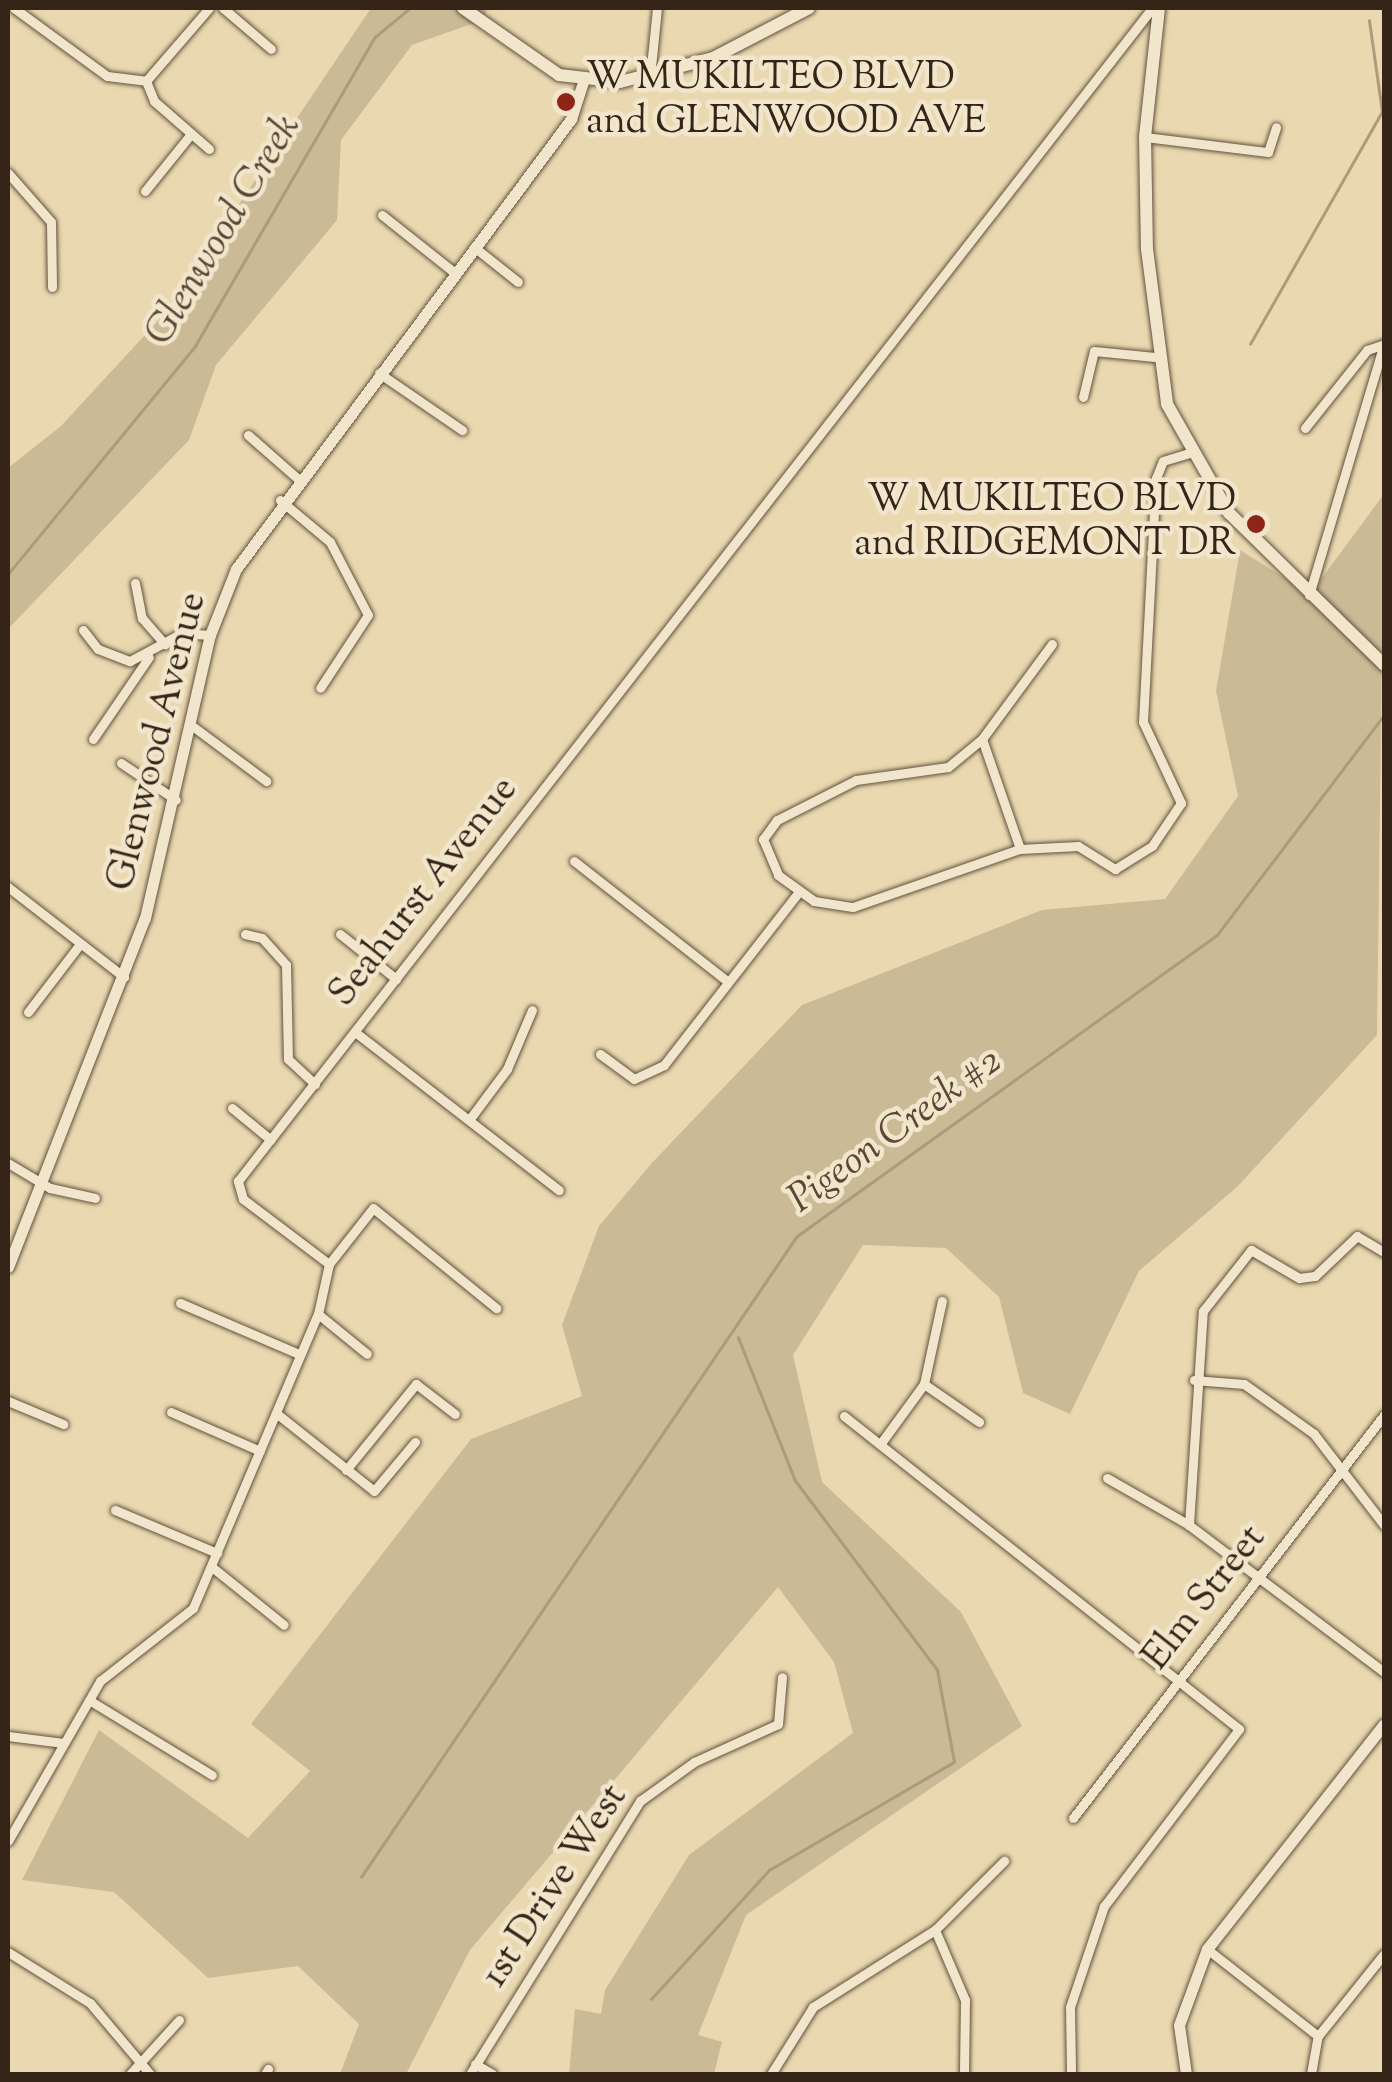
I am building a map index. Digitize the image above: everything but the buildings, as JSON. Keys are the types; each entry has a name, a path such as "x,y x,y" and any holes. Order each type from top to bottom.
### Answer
{"main road":[{"path":"463,8 530,61 583,82 650,77 713,58 809,8"},
{"path":"1156,8 1145,138 1156,357 1188,453 1230,513 1384,665"}],"street":[{"path":"8,18 15,8 107,76 146,81"},
{"path":"146,81 210,8"},
{"path":"223,8 272,49"},
{"path":"650,77 657,8"},
{"name":"Seahurst Avenue","path":"329,1264 237,1192 270,1140 1156,8"},
{"path":"146,81 154,101 209,149"},
{"name":"Glenwood Avenue","path":"8,1267 124,977 176,800 210,636 280,500 571,120 583,82"},
{"path":"1145,138 1268,152 1276,126"},
{"path":"145,191 192,134"},
{"path":"8,173 51,222 52,287"},
{"path":"382,215 454,273"},
{"path":"474,247 518,282"},
{"path":"1305,428 1367,350 1384,344"},
{"path":"1310,594 1384,344"},
{"path":"1084,397 1094,351 1156,357"},
{"path":"379,373 462,430"},
{"path":"248,435 297,478"},
{"path":"1052,644 982,739 948,767 856,780 777,820 764,855 798,893 853,908 1020,849 1078,846 1115,869 1132,866 1174,821 1179,788 1143,722 1156,478 1163,461 1188,453"},
{"path":"280,500 330,542 368,615 320,688"},
{"path":"136,582 142,618 165,644"},
{"path":"83,630 114,658 149,657"},
{"path":"93,738 149,657 182,633 210,636"},
{"path":"191,725 266,781"},
{"path":"982,739 1020,849"},
{"path":"121,763 176,800"},
{"path":"574,860 727,981"},
{"path":"8,888 124,977"},
{"path":"600,1054 620,1076 648,1076 798,893"},
{"path":"245,934 262,938 286,965 288,1059 315,1084"},
{"path":"340,934 396,979"},
{"path":"28,1012 80,944"},
{"path":"469,1120 507,1069 532,1010"},
{"path":"355,1032 558,1190"},
{"path":"232,1108 270,1140"},
{"path":"8,1162 42,1182 94,1198"},
{"path":"8,1841 89,1700 186,1615 212,1567 318,1314 329,1264 373,1208 496,1308"},
{"path":"1189,1525 1194,1380 1203,1311 1251,1250 1299,1278 1315,1276 1356,1236 1381,1250"},
{"path":"881,1443 924,1384 942,1301"},
{"path":"180,1303 299,1354"},
{"path":"318,1314 367,1354"},
{"path":"1194,1380 1244,1384 1346,1466 1384,1525"},
{"path":"346,1470 416,1384 455,1414"},
{"path":"924,1384 979,1422"},
{"path":"8,1401 63,1424"},
{"path":"171,1412 260,1451"},
{"path":"276,1413 374,1490 416,1442"},
{"path":"844,1416 1239,1729 1104,1906 1075,1978 1071,2074"},
{"name":"Elm Street","path":"1072,1818 1384,1416"},
{"path":"1107,1478 1189,1525 1384,1672"},
{"path":"114,1510 217,1553"},
{"path":"212,1567 284,1624"},
{"name":"1st Drive West","path":"470,2074 543,1971 640,1801 694,1762 778,1724 782,1677"},
{"path":"89,1700 212,1774"},
{"path":"1186,2074 1180,2024 1206,1950 1384,1724"},
{"path":"8,1736 64,1743"},
{"path":"771,2074 813,2006 935,1930 1004,1861"},
{"path":"935,1930 965,2000 964,2074"},
{"path":"1206,1950 1318,2036"},
{"path":"8,1952 90,2002 144,2059 150,2074"},
{"path":"1311,2074 1318,2036 1384,1954"},
{"path":"130,2074 179,2020"},
{"path":"475,2064 492,2074"}],"shaded area":[{"path":"371,8 489,8 480,21 412,45 341,140 337,220 216,365 189,440 8,629 8,468 61,426 168,310"},
{"path":"1384,494 1377,1035 1238,1186 1139,1271 1070,1414 1023,1393 999,1297 946,1248 863,1245 793,1355 822,1482 961,1612 1022,1726 746,1915 698,2035 722,2042 714,2074 569,2074 575,2009 601,2014 605,1990 689,1855 853,1733 834,1662 778,1587 470,1950 406,2074 340,2074 359,2024 298,1966 208,1978 114,1892 22,1880 99,1730 248,1838 310,1771 251,1724 471,1439 582,1396 562,1325 599,1226 651,1164 802,1005 1042,910 1165,899 1238,796 1216,691 1240,550 1310,594"}],"waterway":[{"name":"Glenwood Creek","path":"8,574 195,346 375,37 410,8"},
{"path":"1250,344 1382,112 1369,21"},
{"name":"Pigeon Creek #2","path":"361,1877 797,1236 1217,935 1384,715"},
{"name":"Pigeon Creek #2","path":"651,1999 769,1870 954,1762 937,1670 795,1481 738,1338"}],"place":[{"name":"W MUKILTEO BLVD and GLENWOOD AVE","path":"566,102"},
{"name":"W MUKILTEO BLVD and RIDGEMONT DR","path":"1256,524"}]}
